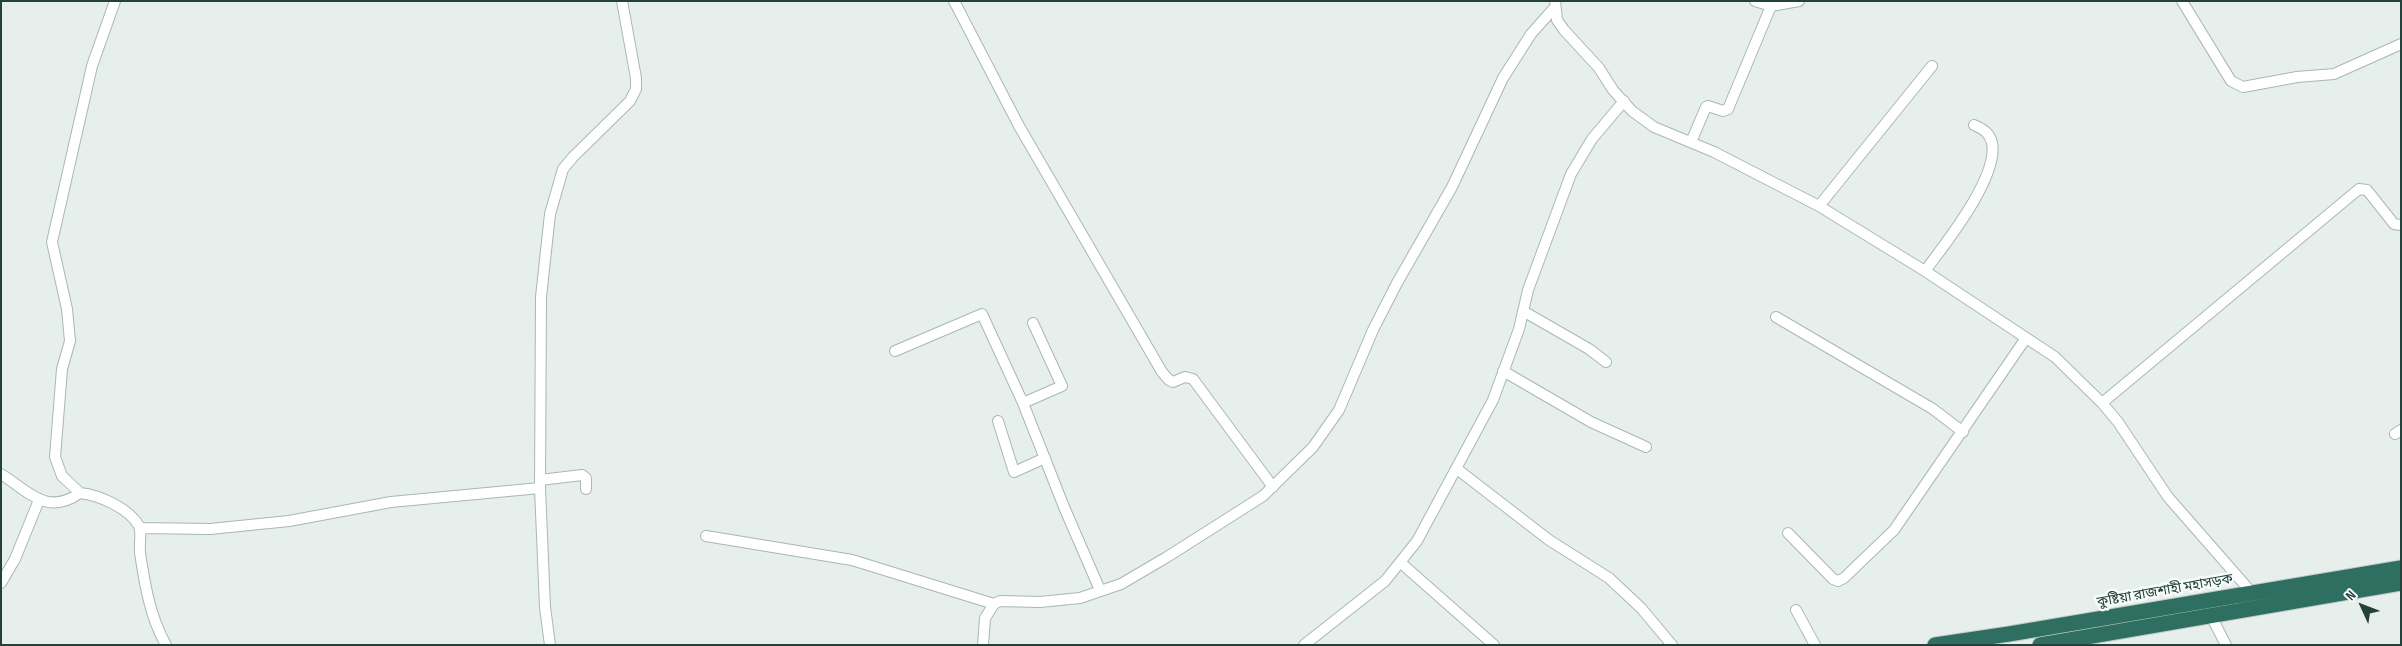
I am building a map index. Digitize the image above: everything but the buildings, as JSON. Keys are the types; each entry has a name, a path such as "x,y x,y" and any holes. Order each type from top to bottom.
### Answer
{"highway":[{"name":"কুষ্টিয়া রাজশাহী মহাসড়ক","path":"2040,645 2211,616 2355,583 2401,568"},
{"name":"কুষ্টিয়া রাজশাহী মহাসড়ক","path":"1935,645 2252,593 2355,583 2401,583"},
{"path":"2156,609 2156,624"}],"street":[{"path":"116,1 92,66 52,242 67,309 70,341 62,369 56,457 62,476 80,493 88,494 126,511 140,528 142,566 152,617 166,645"},
{"path":"550,645 546,607 540,484 540,297 550,214 563,169 630,101 636,89 636,78 622,1"},
{"path":"954,1 1019,126 1162,372 1173,382 1185,377 1193,378 1273,487"},
{"path":"1755,1 1771,6 1799,1"},
{"path":"2182,1 2231,81 2243,87 2297,77 2334,74 2401,44"},
{"path":"983,645 985,618 994,604 1000,601 1040,602 1080,598 1121,584 1263,496 1313,447 1339,410 1373,330 1397,283 1452,187 1503,78 1531,34 1555,4"},
{"path":"1555,4 1557,20 1564,30 1599,68 1613,90 1632,111 1654,127 1714,152 1819,206 1926,271 2055,358 2102,403 2118,422 2168,496 2252,593"},
{"path":"1691,142 1706,107 1723,111 1728,108 1771,6"},
{"path":"1819,206 1932,66"},
{"path":"1304,645 1364,598 1401,563 1417,541 1493,400 1528,290 1572,174 1592,139 1624,101"},
{"path":"1926,271 1974,201 1990,164 1992,144 1985,130 1974,124"},
{"path":"2102,403 2359,190 2366,190 2394,224 2401,225"},
{"path":"1523,310 1589,349 1606,362"},
{"path":"895,351 982,314 1023,403 1100,590"},
{"path":"1776,318 1933,409 1963,432"},
{"path":"1023,403 1062,386 1033,323"},
{"path":"1788,533 1833,579 1838,581 1844,578 1894,530 2026,338"},
{"path":"1503,371 1591,422 1646,447"},
{"path":"998,421 1012,471 1017,472 1045,458"},
{"path":"1457,469 1549,540 1609,578 1641,608 1672,645"},
{"path":"1,474 39,500 57,503 69,500 80,493"},
{"path":"140,528 210,529 289,521 391,502 540,484 582,475 586,478 586,489"},
{"path":"1,583 15,559 39,500"},
{"path":"706,536 852,560 994,604"},
{"path":"1401,563 1494,645"},
{"path":"1796,610 1815,645"},
{"path":"2211,616 2226,645"}]}
